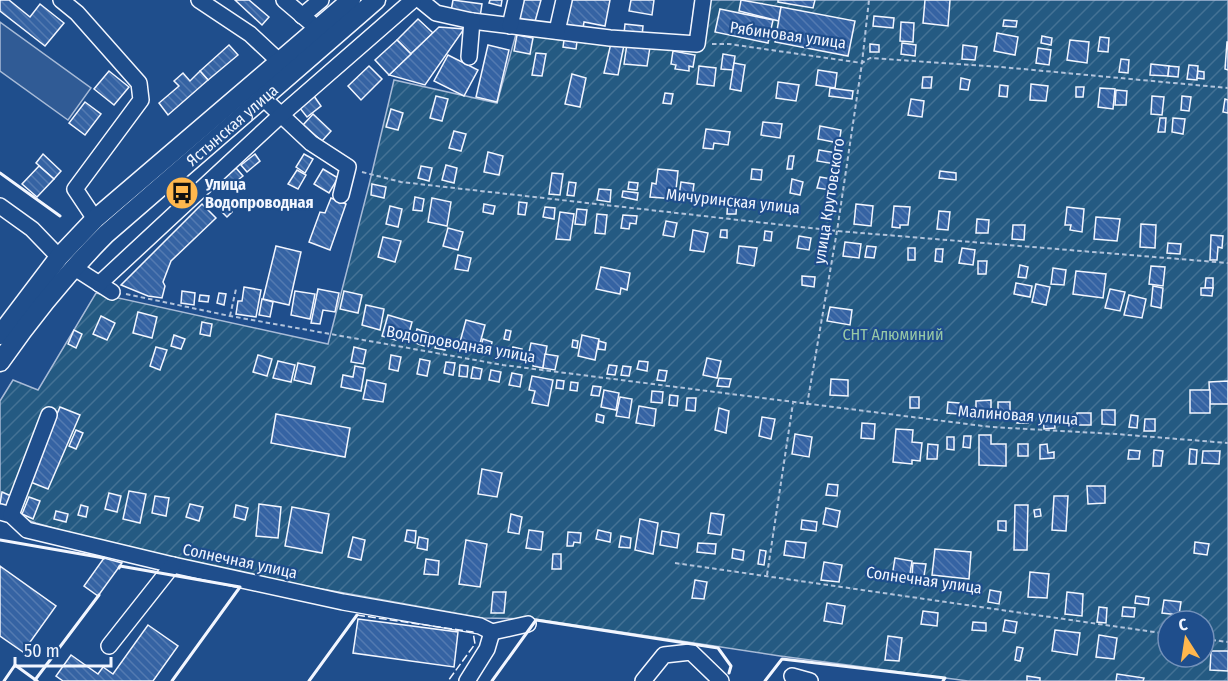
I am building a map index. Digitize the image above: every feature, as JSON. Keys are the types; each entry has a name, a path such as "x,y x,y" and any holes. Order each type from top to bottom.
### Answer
{"main road":[{"name":"Ястынская улица","path":"0,362 95,219 351,0"},
{"name":"Ястынская улица","path":"0,334 66,262 106,234 376,0"}],"street":[{"path":"61,0 76,13 140,83 141,100 75,189 95,219"},
{"path":"199,0 250,34 280,62"},
{"path":"284,0 318,29"},
{"path":"302,16 321,0"},
{"path":"0,206 32,229 66,262 106,288 281,115 413,0"},
{"path":"420,0 436,13 472,21 610,38 697,45 703,0"},
{"path":"510,26 516,0"},
{"path":"557,31 564,0"},
{"path":"469,57 472,21"},
{"path":"262,97 311,143 348,167 341,195"},
{"path":"5,514 49,415"},
{"name":"Солнечная улица","path":"5,514 27,530 173,565 343,602 486,629"},
{"path":"109,646 173,565"},
{"path":"467,681 487,649 486,629 528,624"},
{"path":"643,681 664,655 691,652 721,681"},
{"path":"792,676 810,681"}],"path":[{"name":"улица Крутовского","path":"807,405 837,231 869,0"},
{"name":"Рябиновая улица","path":"697,45 729,44 862,63 870,58 1001,67 1228,88"},
{"name":"Мичуринская улица","path":"348,167 401,182 837,231 1228,262"},
{"name":"Водопроводная улица","path":"106,288 230,316 503,365 807,405"},
{"path":"230,316 236,289"},
{"path":"767,575 794,402"},
{"name":"Малиновая улица","path":"807,405 991,428 1228,442"},
{"name":"Солнечная улица","path":"675,563 1156,632"}],"green space":[{"name":"СНТ Алюминий","path":"695,0 1228,0 1228,681 968,681 780,656 535,619 483,618 272,580 140,553 36,523 0,510 0,401 13,380 38,390 96,293 328,344 394,80 497,103 516,34 577,42 627,44 688,51"}],"shaded area":[{"path":"0,22 91,88 68,120 0,71"}],"building":[{"path":"0,0 9,0 30,17 40,4 64,23 45,46 0,11"},
{"path":"235,0 249,0 269,17 262,25"},
{"path":"453,0 482,4 480,17 451,11"},
{"path":"490,0 502,0 501,6 489,3"},
{"path":"521,0 541,0 534,25 515,20"},
{"path":"572,0 610,0 605,26 584,22 583,29 566,26"},
{"path":"631,0 654,0 652,15 629,11"},
{"path":"741,0 781,7 779,21 739,11"},
{"path":"778,0 815,0 813,8 778,2"},
{"path":"925,0 950,0 948,26 923,23"},
{"path":"781,7 855,21 848,56 775,42"},
{"path":"720,9 773,20 768,43 715,32"},
{"path":"874,16 894,18 893,28 873,26"},
{"path":"418,19 433,33 411,54 397,40"},
{"path":"1004,20 1017,21 1016,27 1003,26"},
{"path":"901,22 914,23 913,42 900,41"},
{"path":"625,24 643,26 642,37 624,34"},
{"path":"439,27 464,29 425,85 389,75"},
{"path":"997,33 1018,37 1015,55 994,51"},
{"path":"517,35 533,38 530,54 514,51"},
{"path":"1042,36 1052,38 1051,45 1041,43"},
{"path":"1100,37 1109,38 1108,52 1098,51"},
{"path":"397,40 411,54 389,75 375,60"},
{"path":"564,40 577,42 576,49 563,47"},
{"path":"1070,40 1089,42 1087,63 1067,60"},
{"path":"1228,42 1228,70 1225,69"},
{"path":"611,43 624,45 618,75 604,73"},
{"path":"902,43 916,45 915,56 901,54"},
{"path":"627,44 650,47 647,66 624,64"},
{"path":"870,44 879,45 879,52 870,52"},
{"path":"229,45 238,55 208,80 200,71"},
{"path":"488,45 509,50 497,102 476,97"},
{"path":"963,45 977,47 975,60 962,59"},
{"path":"1038,48 1051,50 1049,65 1036,63"},
{"path":"673,51 695,55 693,67 689,66 689,71 675,69 676,65 671,64"},
{"path":"536,53 546,54 542,76 532,75"},
{"path":"723,54 735,56 733,70 721,69"},
{"path":"448,55 478,70 464,96 434,81"},
{"path":"1121,59 1129,60 1128,73 1119,72"},
{"path":"734,63 745,65 741,91 730,89"},
{"path":"1151,64 1169,66 1168,76 1150,75"},
{"path":"1189,65 1198,66 1197,80 1187,79"},
{"path":"369,66 382,79 361,100 348,86"},
{"path":"699,66 716,68 714,86 697,84"},
{"path":"1169,66 1179,67 1178,77 1168,76"},
{"path":"818,70 837,73 835,88 816,85"},
{"path":"109,71 129,87 114,105 94,89"},
{"path":"200,71 208,80 168,115 159,103 179,86 174,81 183,73 190,81"},
{"path":"1198,71 1204,72 1204,79 1197,78"},
{"path":"572,74 586,78 580,107 565,104"},
{"path":"923,77 932,77 931,88 922,88"},
{"path":"961,78 970,80 968,90 960,89"},
{"path":"778,82 799,85 796,101 776,98"},
{"path":"1031,84 1048,86 1046,101 1030,100"},
{"path":"1000,85 1008,86 1007,97 999,96"},
{"path":"1076,87 1084,87 1083,97 1076,97"},
{"path":"830,88 853,91 852,99 829,96"},
{"path":"1100,88 1115,89 1113,109 1098,107"},
{"path":"1116,90 1127,91 1126,105 1115,105"},
{"path":"665,93 673,94 671,104 663,103"},
{"path":"314,96 321,106 307,117 299,107"},
{"path":"436,96 448,99 442,121 430,118"},
{"path":"1152,96 1164,97 1162,115 1151,114"},
{"path":"1182,96 1191,97 1189,111 1181,110"},
{"path":"911,99 924,101 922,117 908,115"},
{"path":"1225,99 1228,100 1228,113 1223,112"},
{"path":"85,102 101,114 85,135 69,123"},
{"path":"391,109 403,113 398,130 386,127"},
{"path":"313,114 331,131 322,141 303,125"},
{"path":"1160,118 1166,118 1165,132 1158,132"},
{"path":"1173,118 1185,119 1183,134 1172,132"},
{"path":"763,122 782,124 780,138 761,135"},
{"path":"820,126 841,130 839,143 818,139"},
{"path":"706,129 730,132 728,145 714,143 713,149 703,148"},
{"path":"454,131 466,134 461,151 449,148"},
{"path":"819,150 837,153 835,164 817,161"},
{"path":"488,152 503,156 499,175 484,172"},
{"path":"43,154 61,171 54,179 36,163"},
{"path":"255,154 260,161 247,172 241,165"},
{"path":"304,154 313,159 305,173 296,167"},
{"path":"789,156 794,156 792,169 787,169"},
{"path":"446,165 457,168 454,183 442,180"},
{"path":"39,166 54,179 37,197 22,184"},
{"path":"421,166 432,168 429,181 418,178"},
{"path":"236,168 243,176 227,189 221,181"},
{"path":"323,169 338,178 329,193 314,184"},
{"path":"658,169 678,171 675,199 650,197 652,183 656,184"},
{"path":"752,169 762,170 761,180 751,179"},
{"path":"297,170 306,175 298,189 288,184"},
{"path":"940,171 956,173 956,180 939,178"},
{"path":"552,173 563,174 560,195 549,194"},
{"path":"820,177 832,179 830,190 817,188"},
{"path":"792,179 803,182 800,195 790,193"},
{"path":"569,182 576,183 574,196 567,195"},
{"path":"629,182 638,183 637,190 628,189"},
{"path":"681,182 694,184 692,198 679,196"},
{"path":"372,184 386,187 384,198 371,195"},
{"path":"599,189 611,190 610,202 597,200"},
{"path":"623,191 638,193 637,200 622,197"},
{"path":"415,197 424,199 422,211 413,210"},
{"path":"331,198 346,204 330,250 309,242 320,212 325,213"},
{"path":"432,198 451,202 447,226 428,222"},
{"path":"728,199 737,199 736,214 727,214"},
{"path":"519,202 527,203 525,215 518,214"},
{"path":"202,204 216,218 171,261 163,282 165,286 162,298 148,296 121,285"},
{"path":"484,204 495,206 493,214 483,212"},
{"path":"856,204 873,206 871,226 854,224"},
{"path":"227,206 232,212 227,217 222,212"},
{"path":"390,206 402,209 398,227 386,224"},
{"path":"894,206 910,207 908,225 900,225 900,228 892,227"},
{"path":"545,207 555,208 554,219 543,217"},
{"path":"1067,207 1084,209 1082,232 1070,230 1071,225 1065,225"},
{"path":"577,209 587,210 585,225 575,224"},
{"path":"939,211 950,212 948,230 937,229"},
{"path":"560,212 574,214 570,240 556,239"},
{"path":"597,214 607,215 605,234 595,233"},
{"path":"623,215 637,216 636,224 630,223 629,229 621,228"},
{"path":"1096,217 1120,219 1117,241 1094,239"},
{"path":"977,219 989,220 988,233 976,233"},
{"path":"666,221 677,223 674,237 663,235"},
{"path":"1141,224 1156,225 1155,248 1140,247"},
{"path":"1013,225 1025,225 1024,240 1012,239"},
{"path":"448,228 463,232 458,250 443,246"},
{"path":"693,230 708,233 704,252 690,250"},
{"path":"721,230 727,230 727,238 720,237"},
{"path":"765,231 772,232 771,241 764,240"},
{"path":"1211,235 1223,236 1222,248 1218,247 1217,260 1210,260"},
{"path":"799,236 811,238 809,250 797,248"},
{"path":"383,237 401,241 395,262 378,257"},
{"path":"845,242 861,244 859,258 843,256"},
{"path":"1168,243 1181,244 1180,254 1167,253"},
{"path":"276,246 301,252 289,305 263,299"},
{"path":"739,246 757,248 754,266 737,263"},
{"path":"867,246 876,247 874,258 865,257"},
{"path":"908,248 915,248 915,260 908,260"},
{"path":"962,248 975,250 973,265 959,263"},
{"path":"936,249 943,249 942,262 935,261"},
{"path":"458,255 471,258 468,271 455,269"},
{"path":"978,261 987,261 986,274 978,274"},
{"path":"1020,265 1028,267 1026,278 1018,277"},
{"path":"1151,266 1165,267 1163,286 1149,284"},
{"path":"601,267 630,273 627,290 621,288 620,294 596,289"},
{"path":"1053,268 1066,270 1064,285 1051,284"},
{"path":"1076,271 1106,274 1103,298 1073,294"},
{"path":"802,276 815,277 814,287 802,285"},
{"path":"1206,278 1213,278 1213,288 1205,288"},
{"path":"1016,283 1032,286 1030,297 1014,294"},
{"path":"1036,284 1050,287 1046,305 1032,302"},
{"path":"1153,286 1163,288 1161,308 1151,306"},
{"path":"244,287 261,290 256,317 236,314 238,301 242,301"},
{"path":"1201,288 1213,288 1212,296 1201,295"},
{"path":"318,289 339,293 335,312 323,310 320,324 311,323"},
{"path":"1110,289 1125,292 1120,311 1105,308"},
{"path":"182,291 195,293 194,305 181,303"},
{"path":"295,291 315,294 310,319 291,315"},
{"path":"344,291 362,295 358,313 340,309"},
{"path":"219,293 226,294 224,305 217,303"},
{"path":"200,295 209,296 208,302 199,301"},
{"path":"1129,295 1146,299 1142,318 1124,315"},
{"path":"262,299 273,302 270,317 259,315"},
{"path":"366,305 384,309 380,330 362,325"},
{"path":"830,307 852,310 850,325 827,321"},
{"path":"138,312 157,317 152,338 133,333"},
{"path":"388,315 412,322 408,337 398,334 396,340 382,336"},
{"path":"101,316 115,323 107,340 93,334"},
{"path":"466,320 485,325 479,347 460,342"},
{"path":"202,322 212,324 210,336 200,334"},
{"path":"417,329 428,333 424,346 413,342"},
{"path":"74,330 82,334 76,348 68,344"},
{"path":"506,330 511,331 509,340 504,339"},
{"path":"174,335 185,339 181,349 171,346"},
{"path":"582,335 599,339 595,360 578,356"},
{"path":"438,338 447,340 445,350 435,348"},
{"path":"483,339 492,342 490,352 480,349"},
{"path":"573,340 578,341 577,348 572,347"},
{"path":"599,341 606,343 605,350 598,349"},
{"path":"531,343 547,346 543,368 533,366 534,358 528,357"},
{"path":"156,347 167,350 160,370 150,366"},
{"path":"354,347 366,350 363,364 351,362"},
{"path":"513,347 522,349 520,356 511,354"},
{"path":"545,354 558,356 555,370 543,368"},
{"path":"258,355 272,359 267,376 253,372"},
{"path":"391,355 401,357 398,371 389,369"},
{"path":"707,358 721,361 717,378 703,375"},
{"path":"420,359 430,361 427,376 417,374"},
{"path":"278,361 295,365 291,382 273,378"},
{"path":"639,361 648,362 647,371 637,369"},
{"path":"446,362 455,363 453,375 444,373"},
{"path":"298,363 315,367 311,384 294,380"},
{"path":"460,365 468,366 467,377 459,376"},
{"path":"609,365 617,366 615,375 607,374"},
{"path":"355,366 365,368 361,391 341,387 343,375 353,377"},
{"path":"623,366 631,367 629,376 621,375"},
{"path":"473,367 482,369 480,379 471,378"},
{"path":"491,370 501,372 499,382 489,380"},
{"path":"659,370 667,371 665,381 657,380"},
{"path":"512,373 522,375 520,387 509,385"},
{"path":"532,376 553,380 548,406 532,403 535,391 529,390"},
{"path":"719,378 731,379 729,387 717,386"},
{"path":"831,379 848,380 848,396 830,395"},
{"path":"367,380 386,384 383,402 363,399"},
{"path":"557,380 564,381 563,389 556,388"},
{"path":"1228,381 1228,404 1210,404 1209,382"},
{"path":"571,382 578,383 577,391 570,390"},
{"path":"593,386 601,387 599,396 591,395"},
{"path":"604,390 619,393 616,410 601,407"},
{"path":"1190,390 1210,390 1210,413 1190,413"},
{"path":"652,391 663,392 662,403 651,402"},
{"path":"670,395 678,396 677,406 669,405"},
{"path":"620,397 632,399 629,418 616,416"},
{"path":"910,397 919,397 919,408 910,408"},
{"path":"687,398 696,398 695,411 686,410"},
{"path":"991,400 991,418 976,418 976,401"},
{"path":"948,402 959,403 958,414 947,413"},
{"path":"998,402 1010,402 1010,413 998,413"},
{"path":"639,406 656,409 654,426 636,423"},
{"path":"60,407 80,415 48,489 28,481"},
{"path":"719,408 729,411 726,433 715,430"},
{"path":"1102,410 1115,410 1115,425 1102,424"},
{"path":"1077,413 1091,413 1091,425 1077,425"},
{"path":"276,414 350,428 345,457 271,443"},
{"path":"597,414 604,416 603,423 596,421"},
{"path":"1018,414 1028,414 1028,423 1017,423"},
{"path":"1054,415 1055,428 1044,429 1043,416"},
{"path":"1131,415 1138,416 1137,428 1129,427"},
{"path":"762,417 775,419 771,439 759,436"},
{"path":"1145,419 1155,419 1155,431 1144,431"},
{"path":"862,423 875,424 874,439 861,438"},
{"path":"896,429 913,430 912,442 922,443 920,461 912,460 912,464 893,462"},
{"path":"76,430 83,433 76,449 69,446"},
{"path":"795,434 812,437 809,457 792,454"},
{"path":"979,435 991,435 991,444 1006,444 1006,466 979,465"},
{"path":"964,436 971,436 970,448 963,447"},
{"path":"947,437 954,437 954,450 947,449"},
{"path":"928,444 938,445 937,459 927,459"},
{"path":"1018,444 1028,444 1028,456 1018,456"},
{"path":"1047,444 1048,453 1054,452 1054,458 1040,459 1040,445"},
{"path":"1190,449 1197,450 1196,464 1189,464"},
{"path":"1129,450 1140,451 1139,459 1128,459"},
{"path":"1154,450 1163,451 1161,466 1153,466"},
{"path":"1203,451 1220,451 1219,464 1202,463"},
{"path":"482,469 502,473 497,497 478,494"},
{"path":"828,484 838,485 837,496 826,495"},
{"path":"1087,486 1105,486 1105,503 1088,504"},
{"path":"129,491 146,494 140,523 123,519"},
{"path":"2,492 11,496 7,507 0,504"},
{"path":"109,493 121,496 117,512 105,509"},
{"path":"155,496 169,498 166,516 152,513"},
{"path":"1054,496 1068,496 1066,531 1052,530"},
{"path":"29,497 40,501 33,519 22,514"},
{"path":"190,504 203,507 199,521 186,517"},
{"path":"259,504 281,507 278,538 256,536"},
{"path":"81,505 88,507 86,517 78,515"},
{"path":"236,505 248,508 245,520 234,517"},
{"path":"1015,505 1028,505 1027,550 1014,550"},
{"path":"292,507 329,514 322,553 285,546"},
{"path":"826,508 840,511 837,527 823,524"},
{"path":"1040,509 1041,516 1035,517 1034,510"},
{"path":"56,511 68,514 66,522 54,519"},
{"path":"711,513 724,515 721,535 708,533"},
{"path":"511,514 522,517 519,534 508,532"},
{"path":"640,519 658,523 653,554 635,550"},
{"path":"802,520 817,522 816,531 801,529"},
{"path":"998,521 1006,521 1006,531 998,530"},
{"path":"407,530 416,531 415,543 405,541"},
{"path":"529,530 543,532 541,550 526,548"},
{"path":"598,530 611,533 610,542 596,539"},
{"path":"662,531 679,534 677,548 660,545"},
{"path":"568,532 581,533 580,543 574,542 573,546 567,546"},
{"path":"621,536 631,538 630,548 619,547"},
{"path":"353,537 365,540 361,560 348,557"},
{"path":"419,537 428,539 427,550 417,548"},
{"path":"466,540 487,544 480,587 459,584"},
{"path":"786,541 806,543 804,558 784,555"},
{"path":"1195,542 1209,544 1207,555 1194,553"},
{"path":"698,543 716,544 715,554 697,552"},
{"path":"733,549 744,551 743,560 732,558"},
{"path":"935,549 971,552 969,579 932,575"},
{"path":"760,550 766,551 764,565 758,564"},
{"path":"553,554 561,554 561,569 552,569"},
{"path":"104,558 122,563 98,596 84,586"},
{"path":"895,558 912,561 909,580 892,577"},
{"path":"426,559 439,561 438,575 424,574"},
{"path":"824,562 842,565 839,582 821,580"},
{"path":"913,563 926,564 924,576 912,575"},
{"path":"0,566 56,606 23,652 0,636"},
{"path":"1030,572 1049,574 1047,598 1028,597"},
{"path":"695,580 707,582 704,599 692,598"},
{"path":"990,590 1001,592 999,604 988,602"},
{"path":"493,592 506,592 504,613 491,613"},
{"path":"1067,592 1083,594 1082,616 1065,614"},
{"path":"1136,596 1149,598 1148,605 1135,603"},
{"path":"1164,600 1181,602 1180,609 1163,609"},
{"path":"827,603 845,606 842,624 824,621"},
{"path":"1099,607 1107,608 1106,623 1097,622"},
{"path":"1123,607 1135,608 1134,617 1122,616"},
{"path":"923,611 938,613 937,626 921,624"},
{"path":"358,619 458,632 454,667 353,653"},
{"path":"1005,620 1017,622 1015,633 1003,631"},
{"path":"973,622 986,623 986,631 972,630"},
{"path":"148,625 178,646 153,681 63,681 56,676 71,655 98,674 103,667 113,674"},
{"path":"1055,630 1080,633 1077,655 1052,651"},
{"path":"1099,635 1117,638 1114,659 1096,657"},
{"path":"888,636 902,638 899,661 885,660"},
{"path":"1017,647 1023,648 1020,661 1015,660"},
{"path":"1216,651 1228,651 1228,671 1210,670 1216,669"},
{"path":"1117,674 1144,678 1143,681 1116,681"},
{"path":"1027,676 1040,678 1040,681 1027,681"}],"fence":[{"path":"357,615 473,632 475,644 448,681"}],"wall":[{"path":"0,173 60,216"},
{"path":"0,540 104,558"},
{"path":"119,568 120,566 240,587 172,681"},
{"path":"37,681 35,680 99,595"},
{"path":"309,681 357,615"},
{"path":"492,681 536,620 718,648 731,666 729,673"},
{"path":"765,681 782,659 945,678 943,681"},
{"path":"4,681 15,665 37,681"}],"place":[{"name":"Улица Водопроводная","path":"182,193"}]}
